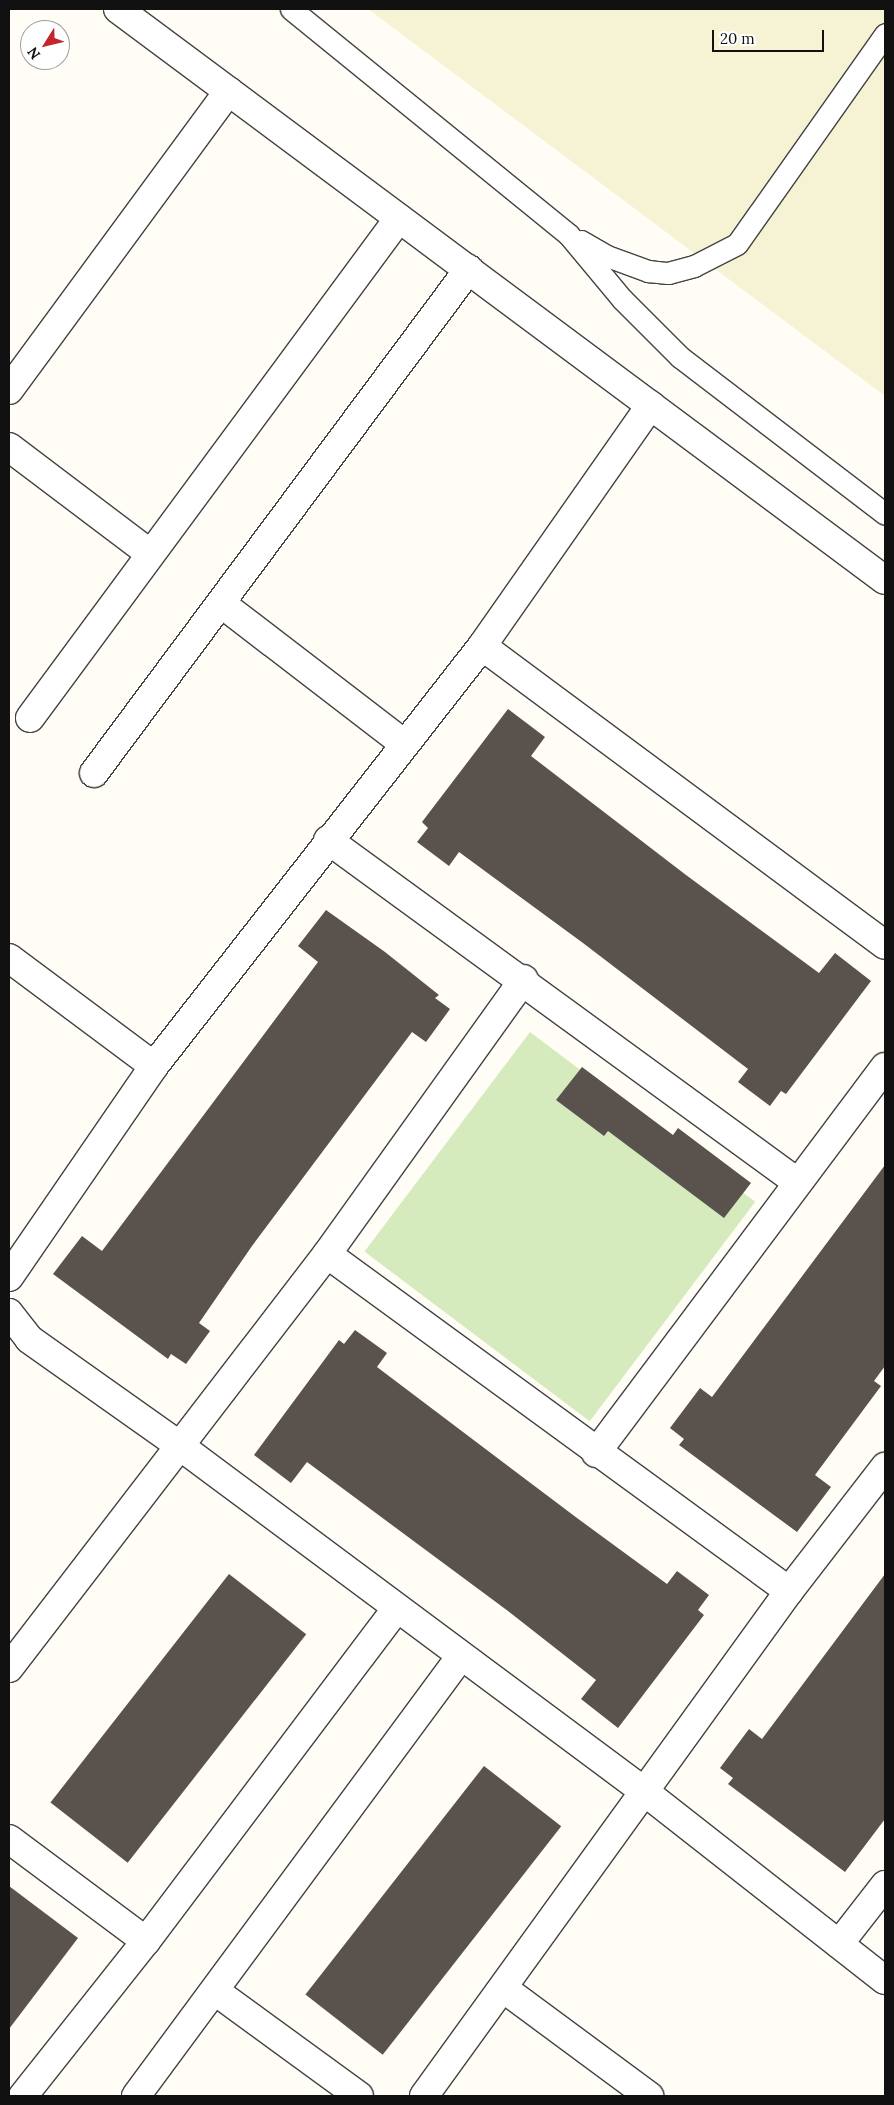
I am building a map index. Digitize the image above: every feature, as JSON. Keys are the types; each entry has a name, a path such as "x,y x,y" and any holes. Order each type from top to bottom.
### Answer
{"street":[{"path":"118,9 885,580"},
{"path":"9,390 229,92"},
{"path":"30,718 149,553 399,218"},
{"path":"94,773 222,604 469,269"},
{"path":"9,1277 154,1066 403,743 482,646 651,405"},
{"path":"9,447 149,553"},
{"path":"222,604 403,743"},
{"path":"482,646 885,945"},
{"path":"328,840 524,979 797,1182"},
{"path":"9,958 154,1066"},
{"path":"9,1668 327,1254 524,979"},
{"path":"596,1453 797,1182 885,1068"},
{"path":"327,1254 596,1453 789,1591"},
{"path":"9,1313 29,1339 180,1446 396,1609 645,1792 885,1980"},
{"path":"424,2096 789,1591 885,1467"},
{"path":"23,2096 146,1941 396,1609"},
{"path":"136,2096 461,1656"},
{"path":"9,1839 146,1941"},
{"path":"839,1944 885,1885"},
{"path":"503,1988 649,2096"},
{"path":"215,1991 359,2096"}],"lane":[{"path":"291,9 568,234 607,256 648,271 668,274 694,266 737,244 885,34"},
{"path":"568,234 622,298 680,357 885,514"}],"shaded area":[{"path":"368,9 885,9 885,396"}],"green space":[{"path":"530,1032 755,1202 590,1421 365,1252"}],"building":[{"path":"508,709 545,737 531,756 686,875 819,973 835,953 871,981 786,1094 781,1091 770,1106 738,1082 748,1069 583,943 459,852 449,866 417,842 428,828 422,822"},
{"path":"326,910 385,952 439,995 435,998 450,1009 426,1042 412,1032 252,1246 199,1323 210,1331 186,1364 171,1354 168,1359 53,1274 82,1236 102,1251 318,962 298,946"},
{"path":"582,1067 673,1135 678,1128 751,1183 724,1218 608,1131 604,1136 556,1100"},
{"path":"885,1165 885,1366 874,1381 881,1386 815,1475 831,1487 797,1532 679,1445 684,1439 670,1428 700,1388 712,1397"},
{"path":"355,1330 387,1353 377,1367 577,1518 667,1584 677,1571 709,1595 698,1610 704,1615 618,1728 581,1699 596,1680 508,1611 307,1462 291,1483 254,1455 339,1340 344,1344"},
{"path":"229,1574 306,1634 128,1863 50,1803"},
{"path":"885,1574 885,1819 845,1872 728,1784 733,1778 720,1768 749,1729 762,1739"},
{"path":"484,1766 561,1826 383,2055 305,1995"},
{"path":"9,1886 78,1938 9,2029"}]}
